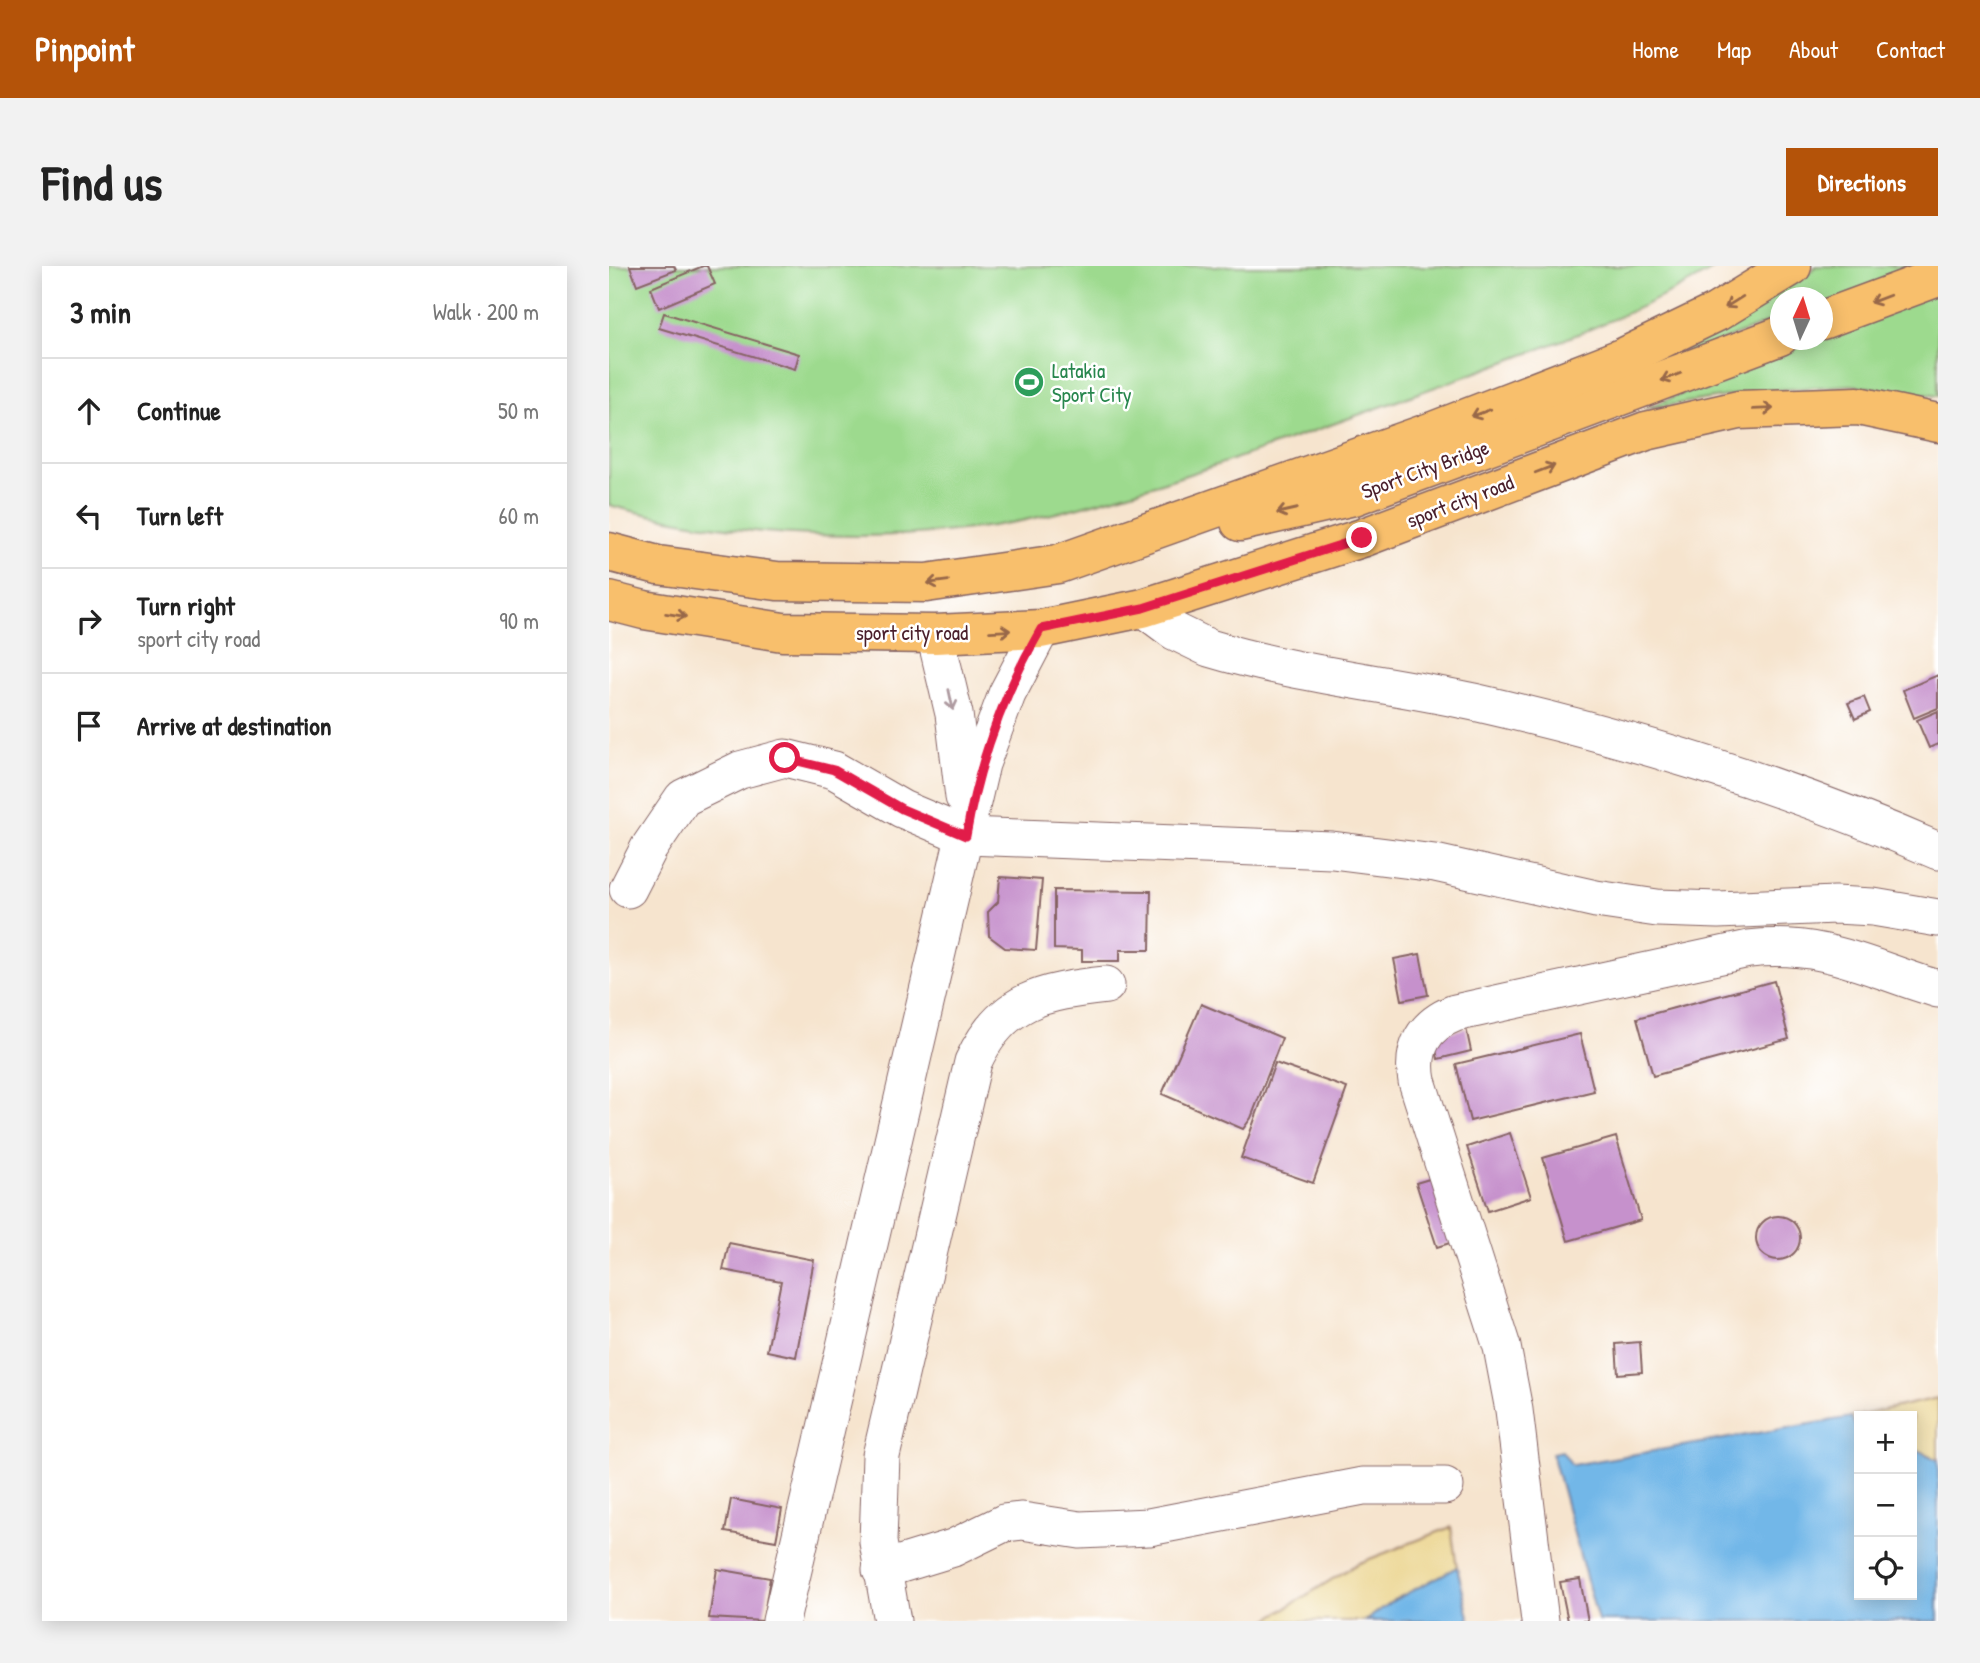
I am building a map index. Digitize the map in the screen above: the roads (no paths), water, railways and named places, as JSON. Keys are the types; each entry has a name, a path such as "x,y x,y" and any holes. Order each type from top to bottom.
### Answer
{"main road":[{"path":"609,552 658,565 777,581 926,583 1058,564 1433,431 1625,357 1717,312 1792,266"},
{"path":"1833,316 1938,277"},
{"name":"Sport City Bridge","path":"1058,564 1354,496 1770,340"},
{"name":"sport city road","path":"609,601 644,610 783,632 935,634 1041,629 1143,608 1362,538 1646,431 1739,410 1845,407 1858,407 1938,424"}],"street":[{"path":"1143,608 1174,631 1209,648 1471,702 1629,741 1784,792 1938,851"},
{"path":"781,1621 966,836 972,800 993,729 1023,661 1041,629"},
{"path":"935,634 954,714 966,836"},
{"path":"628,889 649,848 683,798 740,770 785,758 834,770 902,809 966,836 1332,850 1435,863 1596,899 1657,908 1718,910 1835,905 1873,907 1938,918"},
{"path":"1540,1621 1508,1378 1494,1317 1417,1081 1416,1052 1421,1039 1430,1027 1455,1013 1749,949 1775,947 1828,951 1938,989"},
{"path":"892,1621 881,1570 876,1514 881,1457 973,1062 994,1026 1026,1001 1045,993 1106,985"},
{"path":"881,1570 953,1548 1004,1523 1022,1521 1080,1530 1149,1527 1363,1486 1445,1486"}],"water":[{"path":"1851,1417 1854,1424 1854,1600 1917,1600 1917,1450 1938,1460 1938,1621 1598,1621 1552,1453 1562,1451 1572,1465"},
{"path":"1457,1567 1470,1621 1365,1621 1394,1600"}],"place":[{"name":"Latakia Sport City","path":"1029,382"}]}
